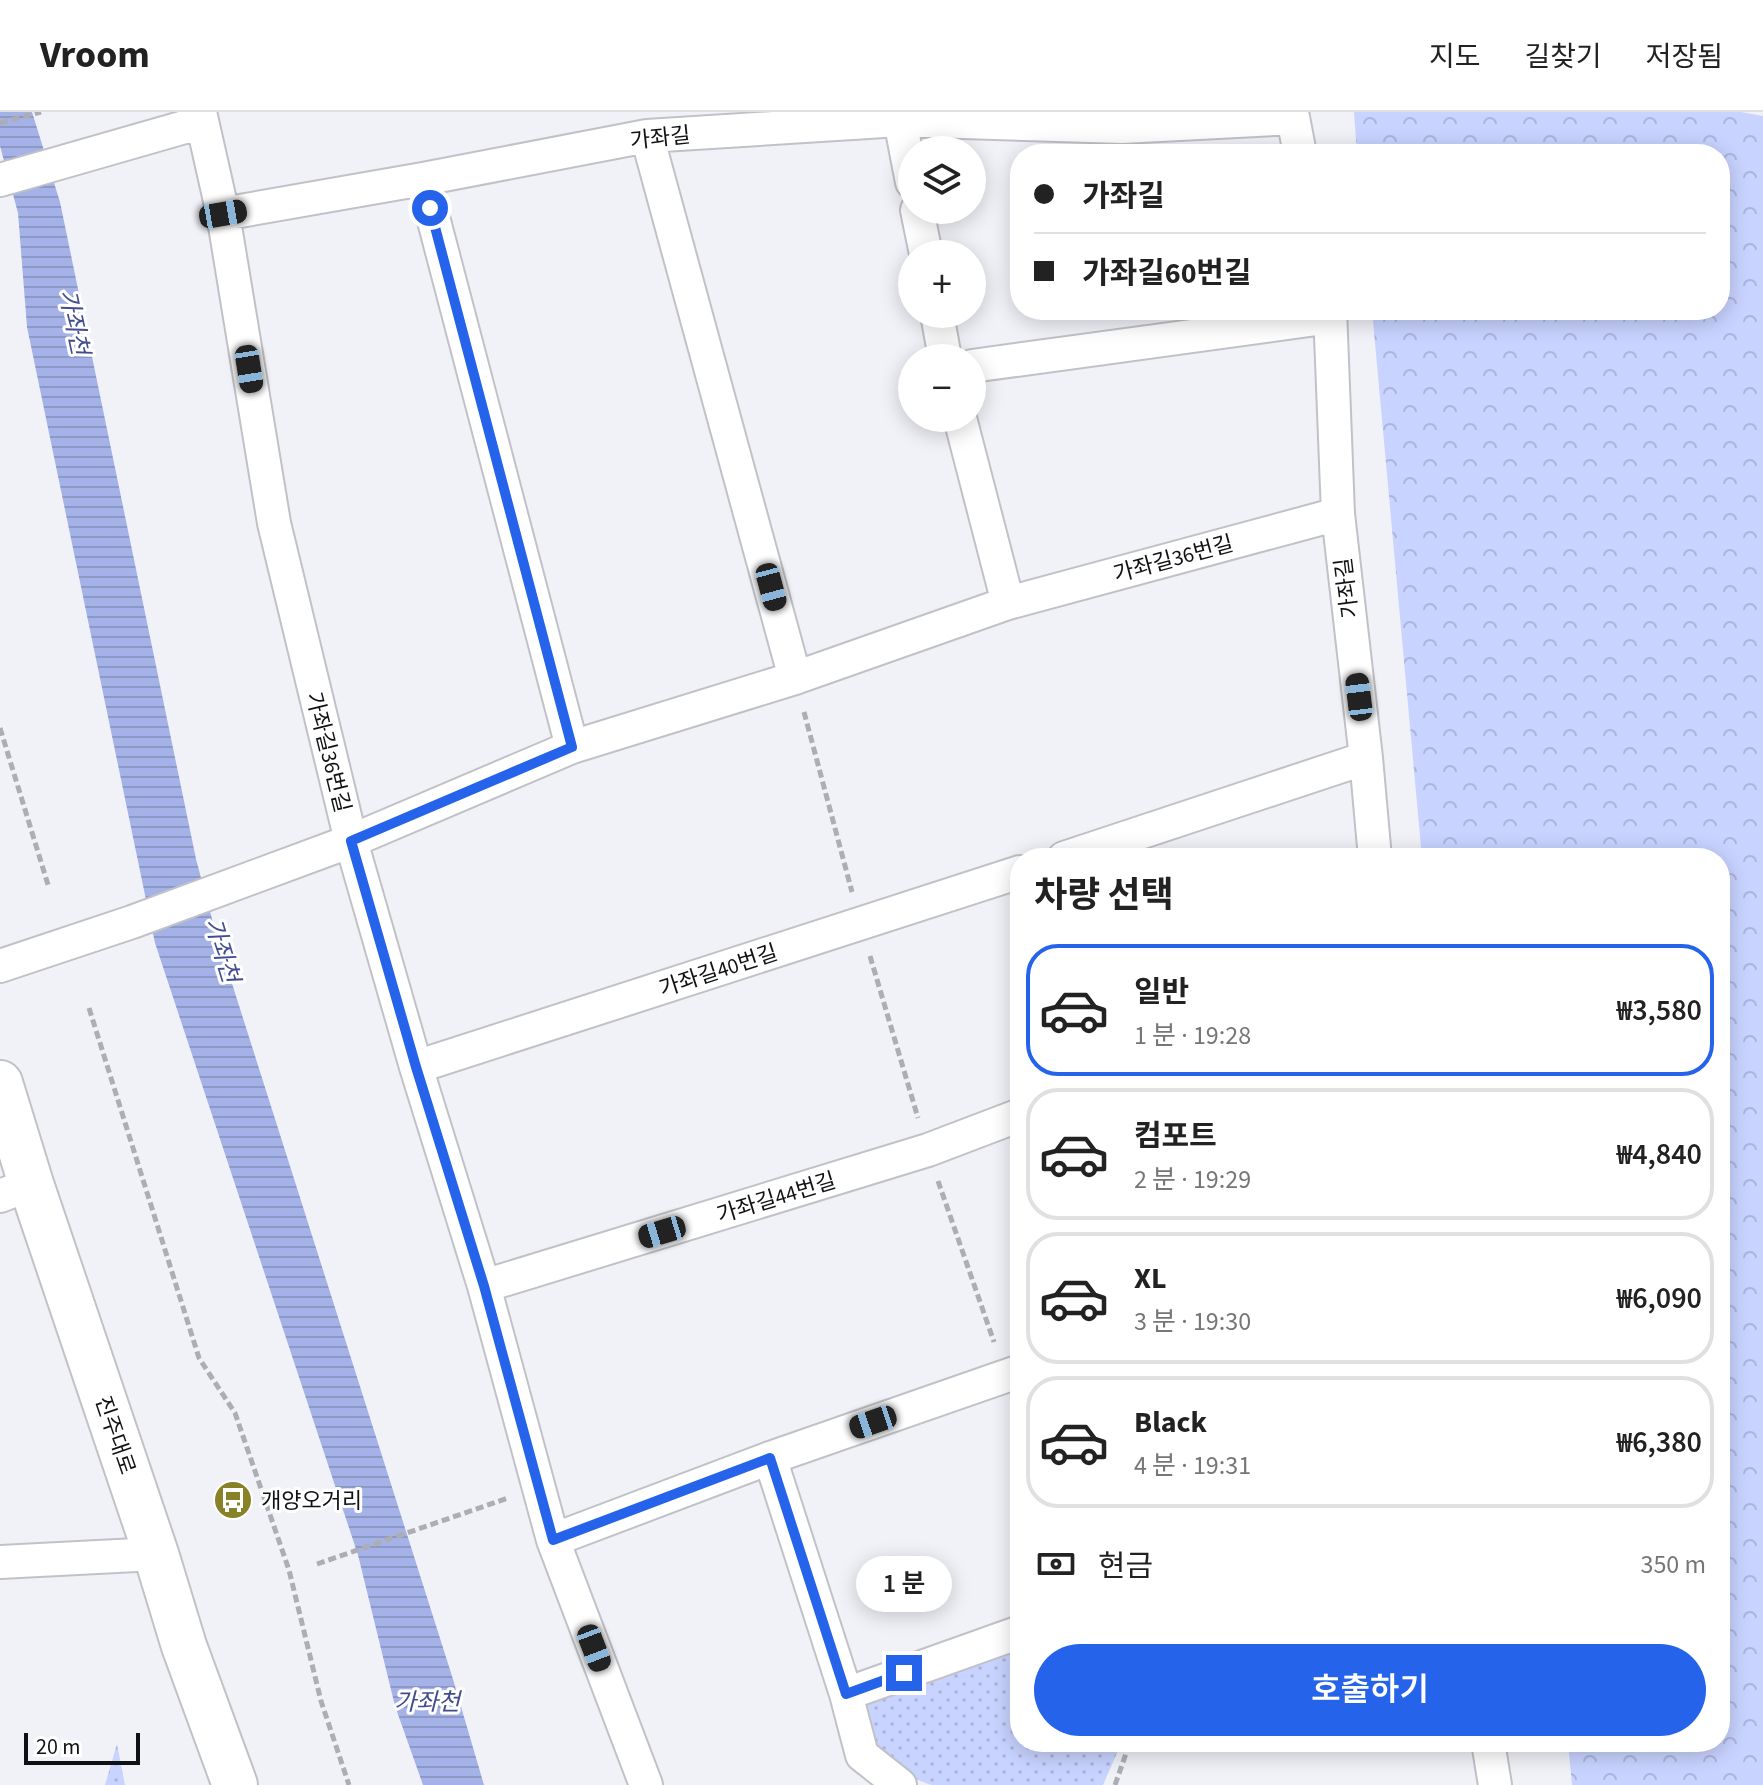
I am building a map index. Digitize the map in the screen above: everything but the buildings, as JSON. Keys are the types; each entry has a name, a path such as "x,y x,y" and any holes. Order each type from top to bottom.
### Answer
{"street":[{"name":"가좌길","path":"223,214 647,136 900,120 1122,127 1292,115 1298,144"},
{"path":"0,180 201,117 223,214"},
{"path":"900,120 903,136"},
{"path":"647,136 795,678"},
{"path":"423,179 572,747"},
{"name":"가좌길36번길","path":"223,214 274,523 351,841 572,747 795,678 1008,603 1338,514"},
{"name":"가좌길","path":"986,364 1284,320"},
{"name":"가좌길","path":"1331,320 1338,514 1374,848"},
{"path":"964,432 1008,603"},
{"path":"1094,848 1366,758"},
{"path":"0,966 132,922 351,841 416,1067 484,1286 553,1540 646,1785"},
{"name":"가좌길40번길","path":"416,1067 1010,875"},
{"name":"진주대로","path":"0,1083 16,1190 156,1554 184,1646 235,1785"},
{"name":"가좌길44번길","path":"484,1286 928,1150 1010,1119"},
{"path":"553,1540 770,1458 1010,1375"},
{"path":"770,1458 846,1694 862,1755 900,1785"},
{"path":"0,1562 156,1554"},
{"path":"846,1694 1010,1636"},
{"path":"1490,1752 1495,1785"}],"path":[{"path":"0,123 41,112"},
{"path":"795,678 860,925 928,1150 1010,1366"},
{"path":"0,728 49,888"},
{"path":"89,1008 199,1358 235,1413 289,1570 321,1701 349,1785"},
{"path":"317,1564 539,1488"},
{"path":"1115,1785 1127,1752"}],"green space":[{"path":"1354,112 1741,112 1763,116 1763,1785 1572,1785 1569,1752 1730,1752 1730,848 1421,848 1373,320 1730,320 1730,144 1356,144"},
{"path":"1010,1643 1010,1752 1117,1752 1103,1785 931,1785 897,1772 870,1742 863,1694"},
{"path":"117,1744 125,1785 105,1785"}],"water":[{"name":"가좌천","path":"0,112 32,112 60,202 196,859 215,930 484,1785 423,1785 395,1706 358,1555 155,943 27,327 18,213 0,146"}],"place":[{"name":"개양오거리","path":"233,1500"}],"route":[{"path":"430,208 572,747 351,841 416,1067 484,1286 553,1540 770,1458 846,1694 904,1673"}]}
